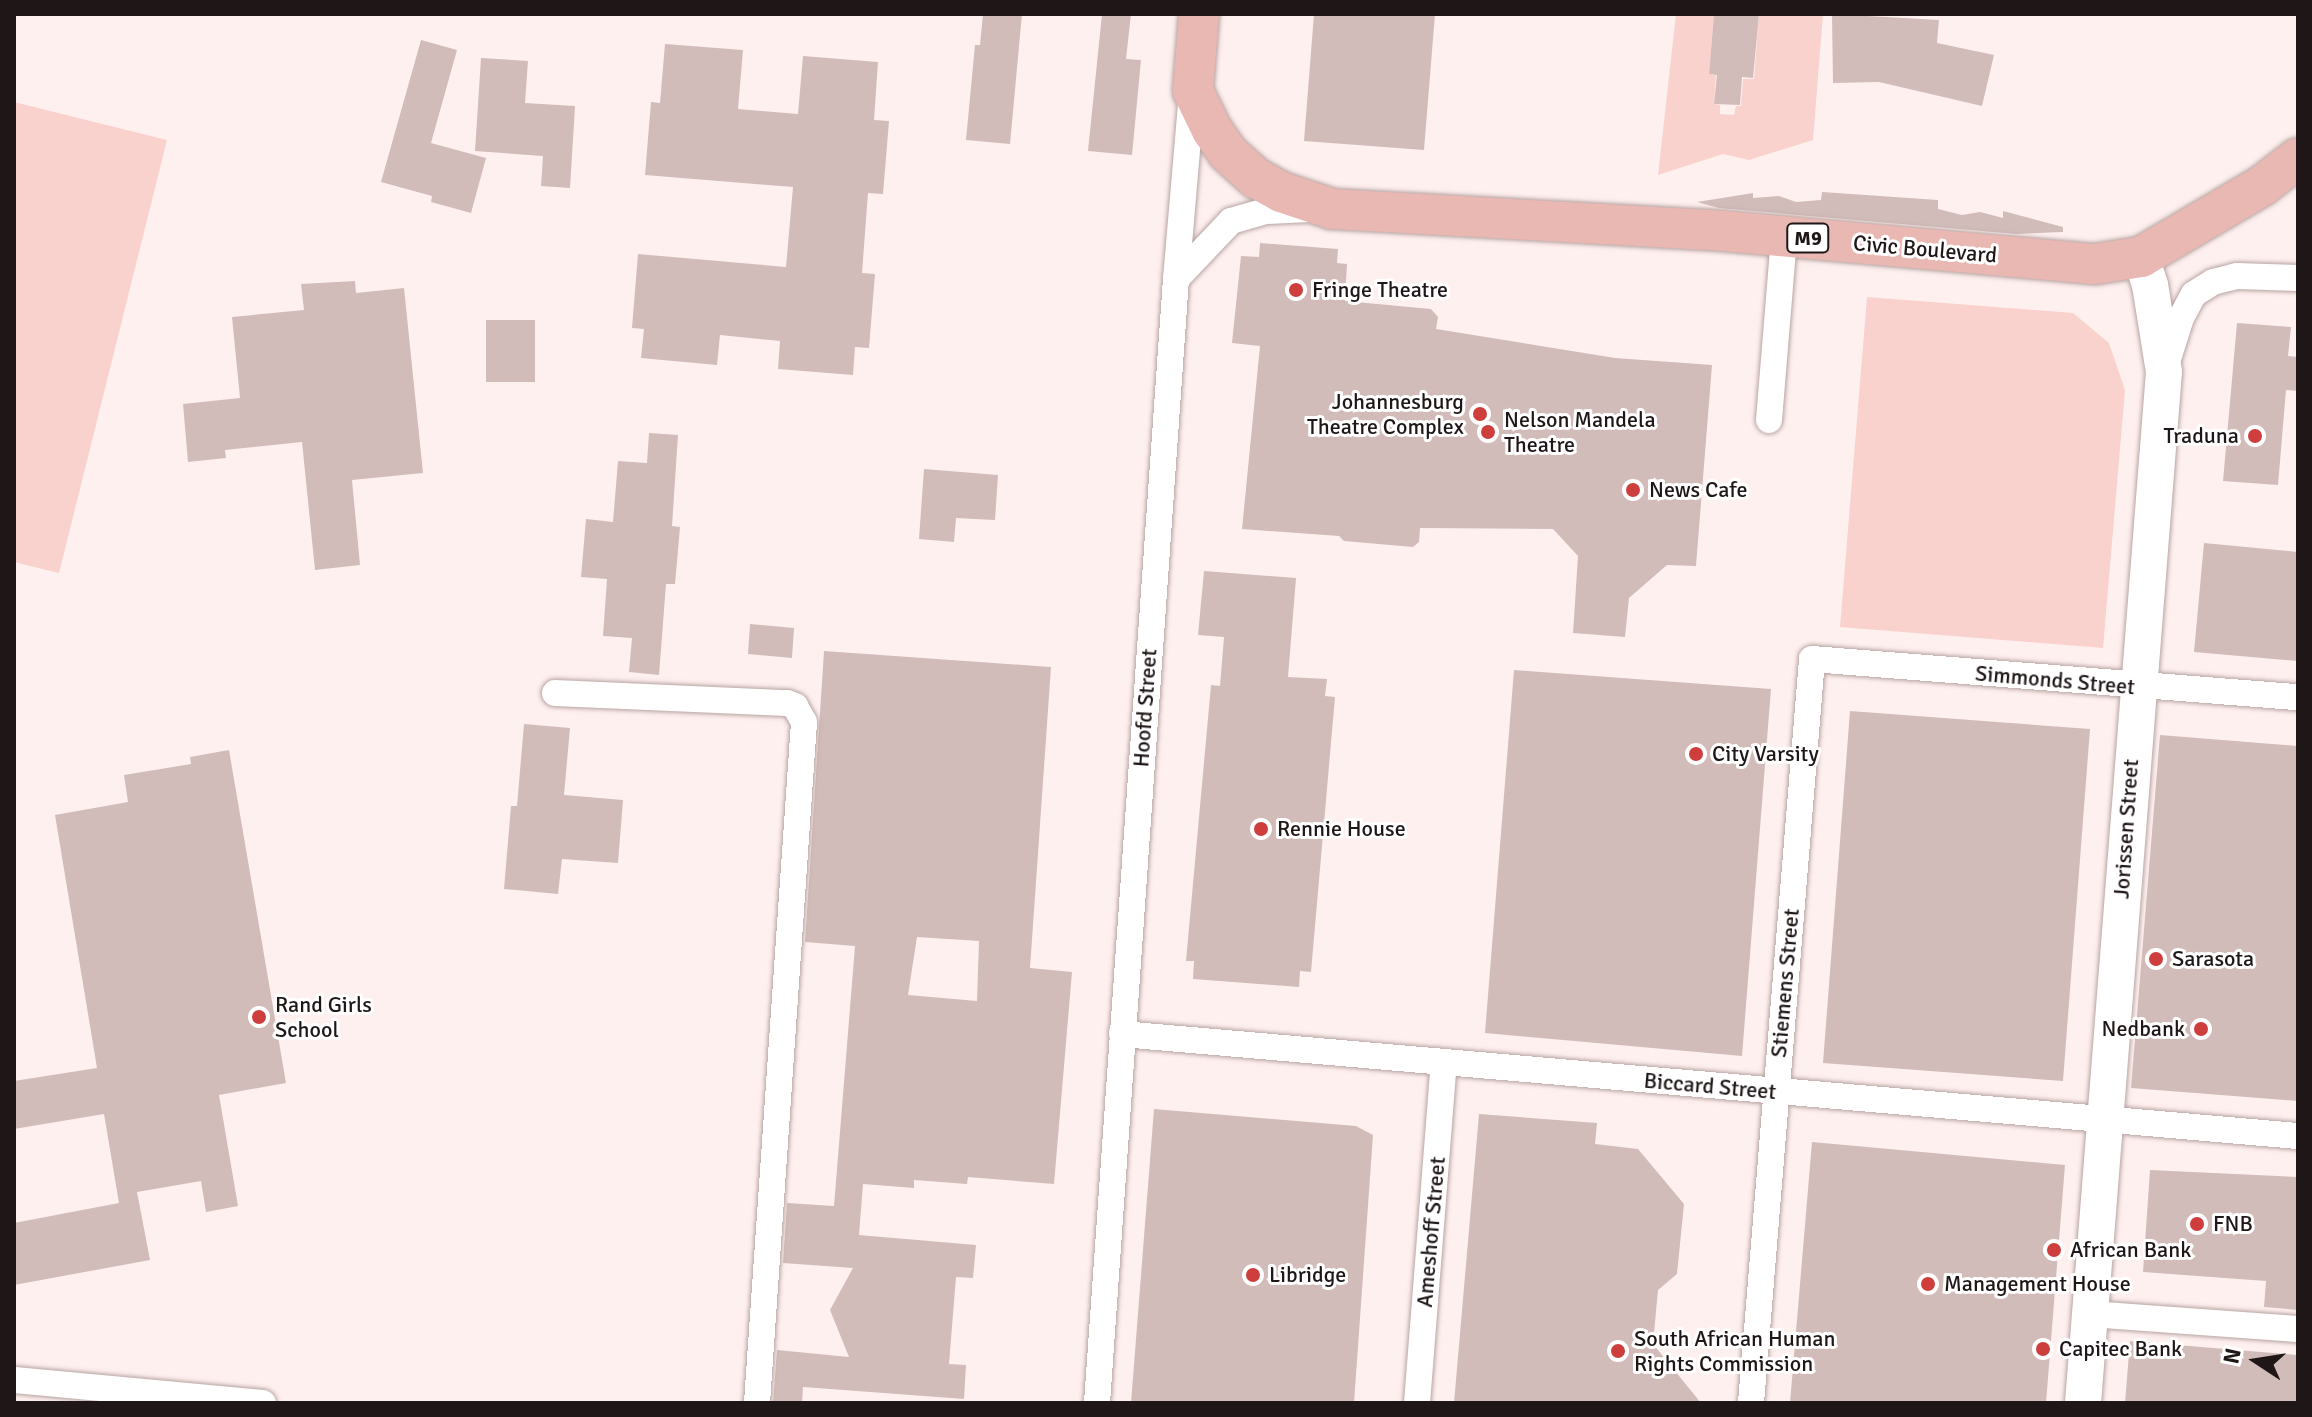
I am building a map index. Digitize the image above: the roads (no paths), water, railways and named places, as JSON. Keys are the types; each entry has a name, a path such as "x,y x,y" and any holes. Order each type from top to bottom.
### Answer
{"main road":[{"name":"Hoofd Street","path":"1193,91 1199,14"},
{"name":"Civic Boulevard","path":"1193,91 1212,130 1228,153 1256,178 1281,192 1332,209 1474,214 1784,236 2095,264 2141,257 2263,185 2298,158"},
{"name":"Jorissen Street","path":"2083,1403 2164,372 2150,285 2141,257"}],"street":[{"name":"Hoofd Street","path":"1097,1403 1176,279 1193,91"},
{"name":"Civic Boulevard","path":"1176,279 1231,221 1267,211 1332,209"},
{"path":"1769,420 1784,236"},
{"path":"2164,372 2181,318 2194,294 2213,282 2237,276 2298,278"},
{"name":"Simmonds Street","path":"1812,659 2137,687 2298,697"},
{"name":"Stiemens Street","path":"1751,1403 1812,659"},
{"path":"555,693 787,703 795,706 804,722 757,1403"},
{"name":"Biccard Street","path":"1122,1034 2298,1136"},
{"name":"Ameshoff Street","path":"1417,1403 1444,1062"},
{"path":"2089,1314 2298,1329"},
{"path":"14,1380 263,1403"}],"place":[{"name":"Fringe Theatre","path":"1296,290"},
{"name":"Johannesburg Theatre Complex","path":"1480,414"},
{"name":"Nelson Mandela Theatre","path":"1488,432"},
{"name":"Traduna","path":"2255,436"},
{"name":"News Cafe","path":"1633,490"},
{"name":"City Varsity","path":"1696,754"},
{"name":"Rennie House","path":"1261,829"},
{"name":"Sarasota","path":"2156,959"},
{"name":"Rand Girls School","path":"259,1017"},
{"name":"Nedbank","path":"2201,1029"},
{"name":"FNB","path":"2197,1224"},
{"name":"African Bank","path":"2054,1250"},
{"name":"Libridge","path":"1253,1275"},
{"name":"Management House","path":"1928,1284"},
{"name":"Capitec Bank","path":"2043,1349"},
{"name":"South African Human Rights Commission","path":"1618,1351"}]}
